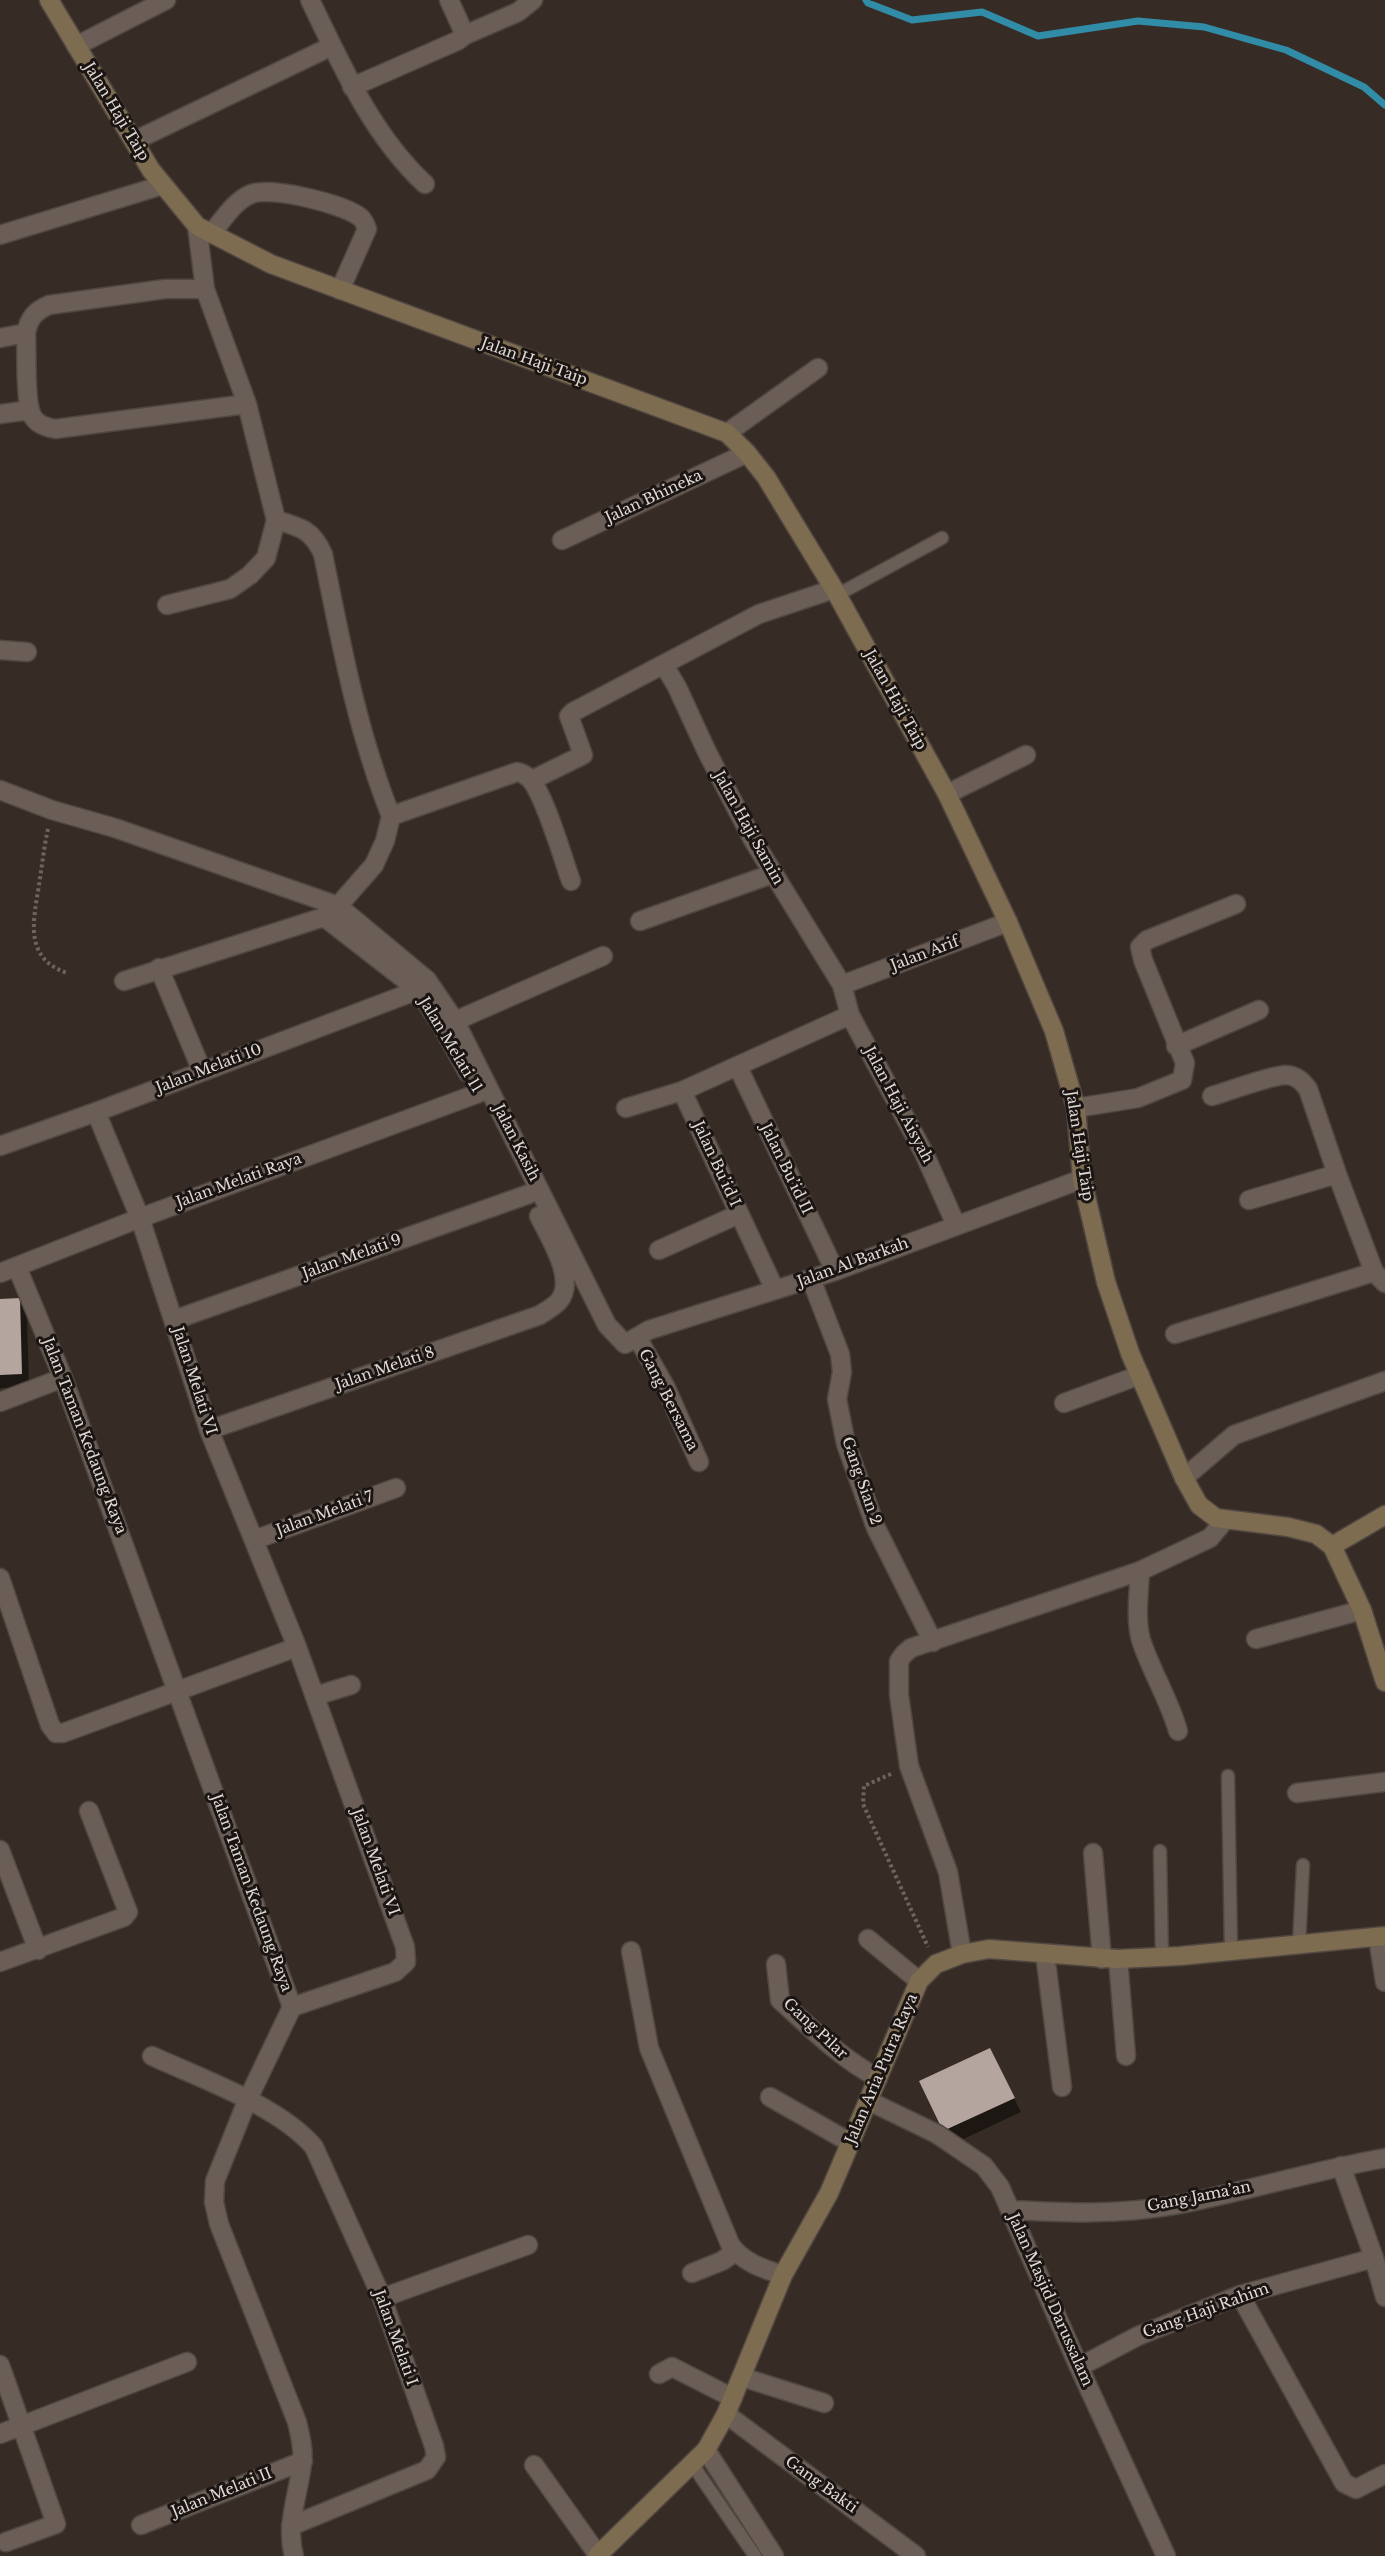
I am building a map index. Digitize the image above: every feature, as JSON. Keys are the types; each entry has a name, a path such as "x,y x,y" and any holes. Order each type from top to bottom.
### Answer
{"street":[{"name":"Jalan Haji Taip","path":"49,0 163,185 204,230 270,264 727,433 747,453 766,477 836,592 946,794 1008,922 1054,1031 1076,1108 1082,1179 1106,1282 1140,1375 1184,1478 1199,1505 1216,1518 1288,1527 1316,1534 1332,1546"},
{"path":"76,46 166,0"},
{"path":"310,0 352,87 405,165 425,184"},
{"path":"449,0 465,35"},
{"path":"352,87 518,12 533,0"},
{"path":"134,141 332,46"},
{"path":"0,235 163,185"},
{"path":"167,605 230,589 250,575 266,558 276,520 247,404 205,289 204,230 241,200 252,194 263,192 311,198 359,216 367,229 340,290"},
{"path":"205,289 165,289 49,305 34,314 28,322 26,333 30,410 39,424 55,429 247,404"},
{"path":"0,338 26,333"},
{"path":"727,433 818,368"},
{"path":"0,414 30,410"},
{"name":"Jalan Bhineka","path":"562,540 747,453"},
{"path":"0,790 52,810 115,828 338,906 374,865 385,841 391,816 374,775 353,699 324,554 310,533 298,526 276,520"},
{"path":"532,780 583,755 569,716 573,712 759,614 836,592"},
{"path":"0,650 27,652"},
{"name":"Jalan Haji Samin","path":"664,665 677,687 712,762 772,874 842,985"},
{"path":"946,794 1026,755"},
{"path":"391,816 517,772 523,773 532,780 546,811 571,881"},
{"path":"640,921 772,874"},
{"path":"1076,1108 1138,1098 1179,1083 1185,1070 1140,947 1147,940 1236,904"},
{"name":"Jalan Kasih","path":"338,906 428,980 455,1021 607,1325 631,1341"},
{"name":"Jalan Melati 11","path":"124,981 324,917 418,990 442,1026 479,1093 564,1270 564,1294 559,1302"},
{"name":"Jalan Arif","path":"842,985 1008,922"},
{"path":"455,1021 603,956"},
{"path":"159,968 202,1071"},
{"name":"Jalan Haji Aisyah","path":"842,985 850,1015 924,1153 956,1225"},
{"name":"Jalan Melati 10","path":"0,1146 418,990"},
{"path":"1176,1046 1259,1010"},
{"path":"626,1108 682,1091 850,1015"},
{"name":"Jalan Bu’id II","path":"738,1067 836,1271"},
{"path":"1175,1334 1379,1278 1337,1174 1308,1089 1299,1078 1284,1075 1212,1096"},
{"name":"Jalan Bu’id I","path":"682,1091 775,1290"},
{"name":"Jalan Melati Raya","path":"9,1270 140,1218 479,1093"},
{"name":"Jalan Melati VI","path":"96,1112 140,1218 209,1430 297,1647 405,1947 406,1962 395,1972 292,2007"},
{"path":"1249,1200 1337,1174"},
{"name":"Jalan Al Barkah","path":"631,1341 650,1330 836,1271 1082,1179"},
{"name":"Jalan Melati 9","path":"174,1320 529,1194"},
{"path":"659,1250 740,1214"},
{"name":"Jalan Taman Kedaung Raya","path":"9,1270 63,1378 292,2007 247,2101 215,2181 214,2202 219,2224 297,2422 302,2442 303,2461 291,2526 294,2556"},
{"name":"Gang Sian 2","path":"811,1279 840,1354 842,1372 837,1399 846,1444 876,1528 933,1642"},
{"name":"Jalan Melati 8","path":"209,1430 540,1315 559,1302"},
{"name":"Gang Bersama","path":"631,1341 666,1388 699,1462"},
{"path":"1064,1403 1140,1375"},
{"path":"0,1402 63,1378"},
{"path":"1184,1478 1234,1435 1385,1381"},
{"name":"Jalan Melati 7","path":"254,1540 396,1488"},
{"path":"1385,1515 1332,1546 1362,1610 1385,1682"},
{"path":"962,1954 948,1872 909,1766 899,1695 899,1661 911,1648 1140,1571 1210,1538 1225,1520"},
{"path":"1140,1571 1138,1620 1141,1640 1173,1713 1178,1731"},
{"path":"0,1578 50,1725 56,1733 63,1733 179,1692 297,1647"},
{"path":"1256,1639 1362,1610"},
{"path":"315,1696 351,1685"},
{"path":"1297,1793 1385,1782"},
{"path":"0,1962 124,1917 128,1912 89,1810"},
{"path":"0,1850 38,1950"},
{"path":"1093,1853 1126,2055"},
{"path":"1382,1937 1385,1982"},
{"name":"Jalan Aria Putra Raya","path":"598,2556 706,2450 730,2406 783,2275 828,2193 851,2143 920,1981 936,1964 962,1954 989,1949 1110,1959 1162,1957 1382,1937"},
{"path":"868,1939 920,1981"},
{"path":"631,1951 650,2048 735,2252 760,2268 783,2275"},
{"path":"1045,1954 1062,2087"},
{"name":"Gang Pilar","path":"776,1964 780,2001 838,2053 858,2068 878,2078"},
{"name":"Jalan Melati I","path":"152,2056 288,2123 304,2134 314,2147 382,2298 436,2457 428,2470 291,2526"},
{"path":"770,2097 851,2143"},
{"name":"Jalan Masjid Darussalam","path":"869,2101 937,2134 984,2166 1000,2187 1078,2367 1166,2556"},
{"name":"Gang Jama’an","path":"1011,2210 1089,2215 1174,2205 1385,2158"},
{"path":"1341,2166 1374,2258 1385,2297"},
{"path":"382,2298 528,2245"},
{"path":"692,2273 722,2261 735,2252"},
{"name":"Gang Haji Rahim","path":"1078,2367 1138,2336 1240,2295 1374,2258"},
{"path":"1240,2295 1344,2483 1356,2489 1385,2474"},
{"path":"0,2434 187,2362"},
{"path":"0,2365 56,2524 6,2542"},
{"name":"Gang Bakti","path":"659,2374 672,2367 730,2406 916,2556"},
{"path":"742,2377 824,2403"},
{"path":"706,2450 774,2556"},
{"name":"Jalan Melati II","path":"141,2525 303,2461"},
{"path":"534,2465 598,2556"}],"lane":[{"path":"836,592 942,538"},
{"path":"1228,1776 1231,1951"},
{"path":"1160,1851 1162,1957"},
{"path":"1299,1945 1303,1865"},
{"path":"692,2464 755,2556"}],"path":[{"path":"52,810 33,925 35,943 42,957 52,968 67,973"},
{"path":"909,1766 864,1786 863,1804 936,1964"}],"building":[{"path":"20,1298 22,1374 0,1375 0,1299"},
{"path":"990,2048 1015,2098 943,2131 919,2081"}],"waterway":[{"path":"866,0 868,3 912,20 982,12 1038,36 1138,21 1204,27 1286,50 1364,87 1385,105"}]}
